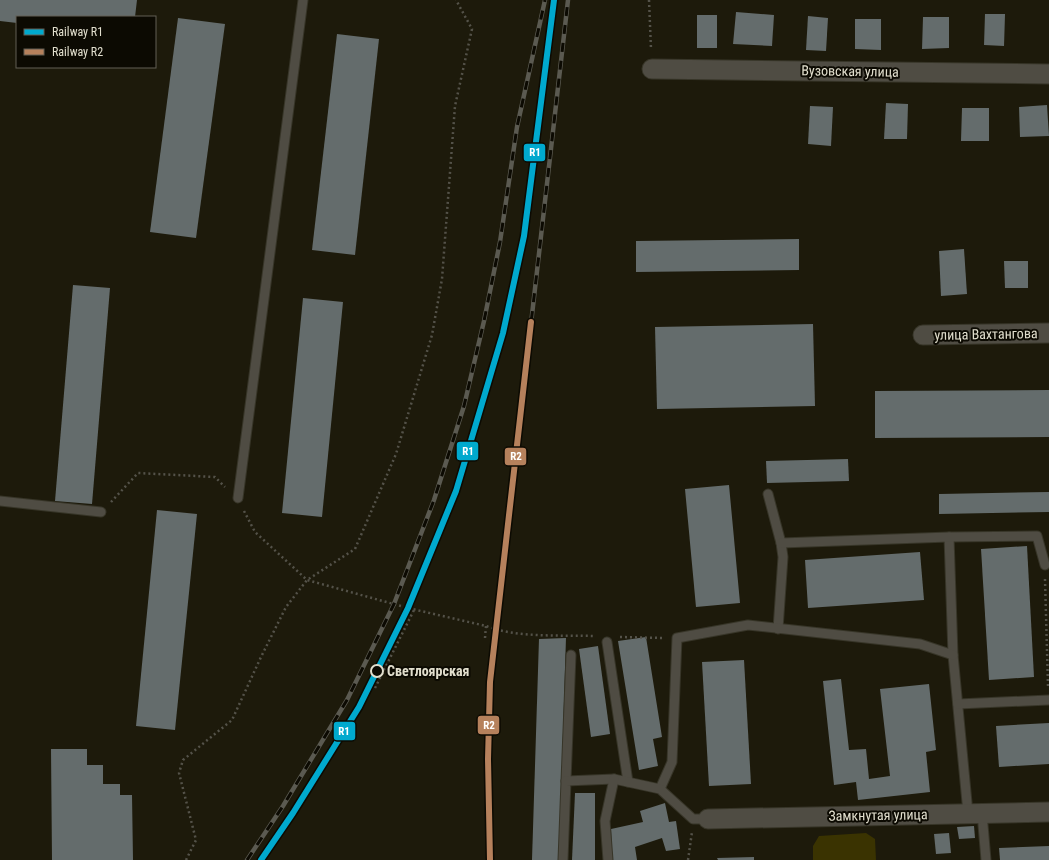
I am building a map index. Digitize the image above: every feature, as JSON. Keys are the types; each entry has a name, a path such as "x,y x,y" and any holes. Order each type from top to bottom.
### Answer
{"street":[{"name":"Вузовская улица","path":"652,69 1049,74"},
{"name":"улица Вахтангова","path":"923,335 1049,333"},
{"name":"Замкнутая улица","path":"700,819 1049,812"}],"lane":[{"path":"238,498 303,0"},
{"path":"768,494 781,543 783,557 778,629"},
{"path":"0,501 101,512"},
{"path":"781,543 949,537 1037,536 1045,565"},
{"path":"949,537 953,655 958,704 975,813 986,860"},
{"path":"660,789 672,762 677,638 748,625 920,644 953,655"},
{"path":"610,639 628,782"},
{"path":"563,860 570,655"},
{"path":"958,704 1049,700"},
{"path":"566,780 614,780 660,789 700,819"},
{"path":"608,860 605,821 614,780"}],"path":[{"path":"186,860 196,840 179,773 183,760 232,720 286,607 307,580 355,549 396,454 432,335 442,279 455,106 472,29 456,0"},
{"path":"650,0 652,69"},
{"path":"101,512 138,473 215,477 238,498 255,532 307,580 414,610 486,626 496,630 526,634 597,636"},
{"path":"1045,565 1049,700"},
{"path":"375,688 414,610"},
{"path":"485,638 486,626"},
{"path":"610,639 677,638"},
{"path":"688,860 700,819"}],"shaded area":[{"path":"866,833 875,839 876,860 813,860 813,846 819,836"}],"building":[{"path":"0,0 137,0 135,16 16,16 16,23 0,21"},
{"path":"736,12 774,15 772,46 733,44"},
{"path":"985,14 1005,14 1004,46 984,45"},
{"path":"697,15 717,15 717,48 697,48"},
{"path":"808,16 828,18 826,51 806,50"},
{"path":"923,17 949,17 949,48 922,49"},
{"path":"178,18 225,24 196,238 150,232"},
{"path":"855,19 881,19 881,50 855,49"},
{"path":"337,34 379,39 355,255 312,250"},
{"path":"886,103 908,104 907,139 884,139"},
{"path":"1047,105 1049,136 1020,137 1019,107"},
{"path":"810,106 833,107 831,146 808,144"},
{"path":"962,108 989,108 989,141 961,141"},
{"path":"799,239 799,270 636,272 636,241"},
{"path":"964,249 967,294 941,296 939,251"},
{"path":"1004,261 1028,261 1028,288 1005,288"},
{"path":"73,285 110,288 92,504 55,501"},
{"path":"303,298 343,302 322,517 282,513"},
{"path":"813,324 815,406 657,409 655,327"},
{"path":"1049,390 1049,437 875,438 875,391"},
{"path":"848,459 849,481 767,483 766,461"},
{"path":"729,485 740,603 696,607 685,489"},
{"path":"1049,492 1049,512 939,514 939,494"},
{"path":"157,510 197,514 175,730 136,726"},
{"path":"1027,546 1034,677 989,680 981,549"},
{"path":"920,552 924,600 808,608 805,560"},
{"path":"646,637 662,737 653,739 658,766 639,770 618,641"},
{"path":"566,638 559,860 532,860 539,639"},
{"path":"598,646 610,734 591,737 579,649"},
{"path":"744,660 751,784 709,786 702,662"},
{"path":"841,679 849,750 866,749 869,779 890,776 880,689 929,684 936,750 926,752 930,792 858,800 856,782 834,785 823,681"},
{"path":"1049,723 1049,764 999,767 996,726"},
{"path":"51,749 87,749 87,765 103,765 103,784 120,784 120,795 132,795 133,860 52,860"},
{"path":"575,793 595,793 595,860 572,860"},
{"path":"665,803 669,822 676,821 680,849 666,851 662,838 635,847 637,860 612,860 611,829 643,822 640,811"},
{"path":"974,826 975,838 959,839 957,827"},
{"path":"949,833 951,853 936,854 934,834"},
{"path":"1049,846 1049,860 1000,860 999,848"},
{"path":"754,857 754,860 718,860 717,858"}],"railway":[{"path":"247,860 283,806 347,700 394,604 434,500 464,406 484,321 500,242 517,127 545,0"},
{"path":"513,481 568,0"}],"rail line":[{"name":"R1","path":"261,860 293,813 359,707 408,608 456,491 503,333 524,236 554,0"},
{"name":"R2","path":"490,860 488,759 490,682 531,322"}],"place":[{"name":"Светлоярская","path":"377,671"}]}
